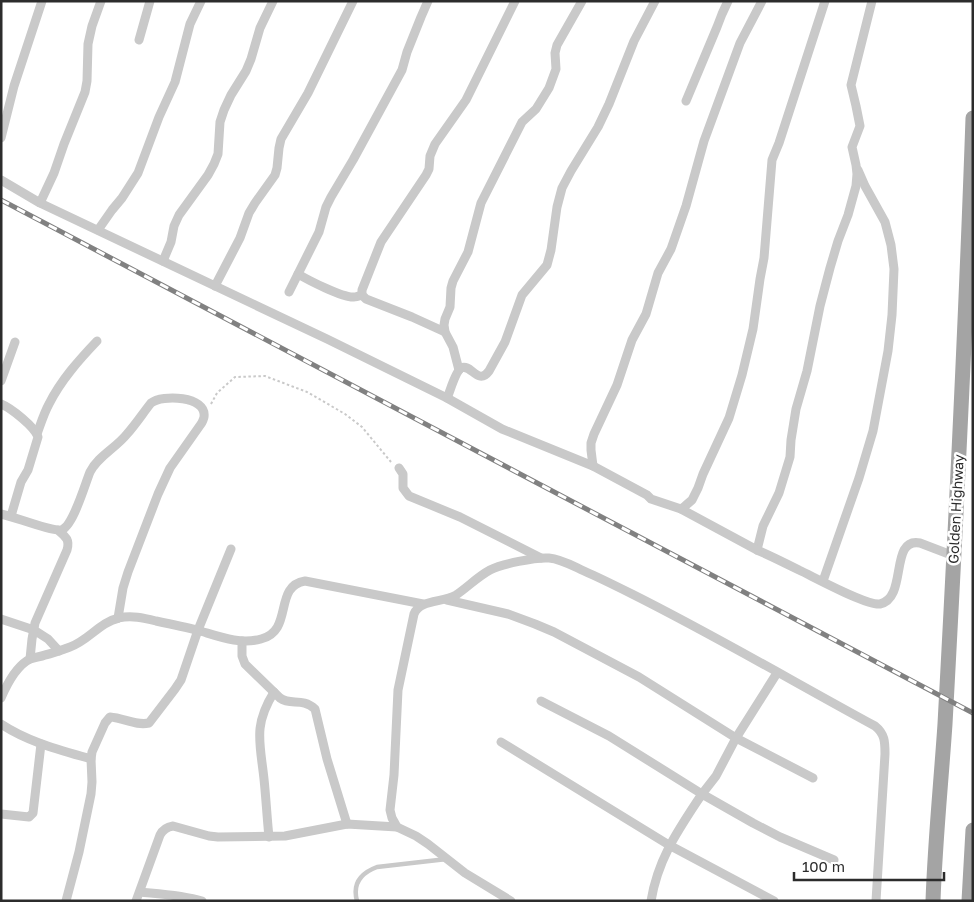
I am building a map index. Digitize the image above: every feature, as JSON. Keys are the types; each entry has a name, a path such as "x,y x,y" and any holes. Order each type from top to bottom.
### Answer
{"main road":[{"name":"Golden Highway","path":"933,901 954,556 973,118"},
{"path":"969,901 973,830"}],"street":[{"path":"1,138 14,86 42,1"},
{"path":"40,203 54,173 85,92 89,36 101,1"},
{"path":"139,40 150,1"},
{"path":"98,230 138,173 174,82 190,24 201,1"},
{"path":"163,261 179,215 214,164 218,154 220,122 224,110 246,71 260,28 273,1"},
{"path":"289,292 319,232 331,196 402,70 407,52 428,1"},
{"path":"445,332 366,299 362,295 362,290 381,242 426,175 434,144 466,100 515,1"},
{"path":"447,398 459,370 454,347 445,332 444,322 450,307 453,281 468,252 481,203 522,122 536,109 549,88 556,69 555,53 557,45 582,1"},
{"path":"459,370 466,367 479,376 486,376 505,342 522,294 547,265 551,250 556,207 562,188 570,171 598,127 634,41 655,1"},
{"path":"686,101 728,1"},
{"path":"593,466 591,443 594,434 617,385 632,340 646,314 658,273 670,249 686,206 704,141 740,44 762,1"},
{"path":"681,509 692,500 698,488 729,418 742,375 753,329 764,258 772,160 825,1"},
{"path":"757,550 763,526 779,493 790,457 796,409 807,371 820,306 856,186 857,174 852,147 860,126 851,86 872,1"},
{"path":"215,286 240,238 255,203 275,175 278,168 279,148 282,139 308,93 352,2"},
{"path":"823,581 873,431 888,351 892,315 894,269 891,245 885,222 856,165"},
{"path":"1,180 40,203 336,343 447,398 502,429 593,466 647,494 651,499 681,509 757,550 852,596 878,604 891,596 895,589 904,550 910,543 920,543 954,556"},
{"path":"298,274 347,296 362,295"},
{"path":"12,516 21,482 28,470 38,437 37,434 55,392 71,370 97,341"},
{"path":"1,381 16,342"},
{"path":"1,514 48,528 58,530 64,528 72,517 95,464 128,433 155,400 164,398 192,401 201,408 204,412 204,418 201,424 170,468 158,494 128,572 118,618"},
{"path":"1,404 12,410 37,434"},
{"path":"399,468 403,474 403,488 408,496 460,517 542,558"},
{"path":"30,659 35,623 69,544 58,530"},
{"path":"66,901 91,794 92,752 105,723 110,717 116,717 137,724 149,723 175,689 181,680 198,630 231,550"},
{"path":"1,697 16,671 30,659 79,644 107,622 118,618 132,616 242,641 259,640 269,636 278,628 287,594 295,584 305,580 423,604 447,600 491,569 542,558 557,559 613,584 664,610 875,726 883,734 885,754 876,901"},
{"path":"447,600 508,614 554,632 639,677 736,738 813,778"},
{"path":"397,827 390,810 394,775 398,690 414,614 418,607 423,604"},
{"path":"1,619 34,630 48,639 59,651"},
{"path":"242,641 242,656 246,664 274,692 283,700 302,702 315,709 327,759 347,824"},
{"path":"651,901 656,877 669,845 716,776 736,738 777,673"},
{"path":"269,837 264,777 259,746 263,713 274,692"},
{"path":"541,701 609,736 753,824 834,860"},
{"path":"1,724 15,733 41,744 91,759"},
{"path":"501,742 669,845 774,901"},
{"path":"1,814 29,817 33,813 41,744"},
{"path":"202,901 164,894 138,896 160,835 165,828 173,826 218,837 269,837 300,834 347,824 397,827 428,844 465,872 511,901"}],"lane":[{"path":"357,901 355,894 358,881 369,870 377,867 448,859"}],"path":[{"path":"204,418 217,392 235,377 265,376 307,392 345,414 362,428 387,458 399,468"}],"railway":[{"path":"1,200 973,713"}]}
